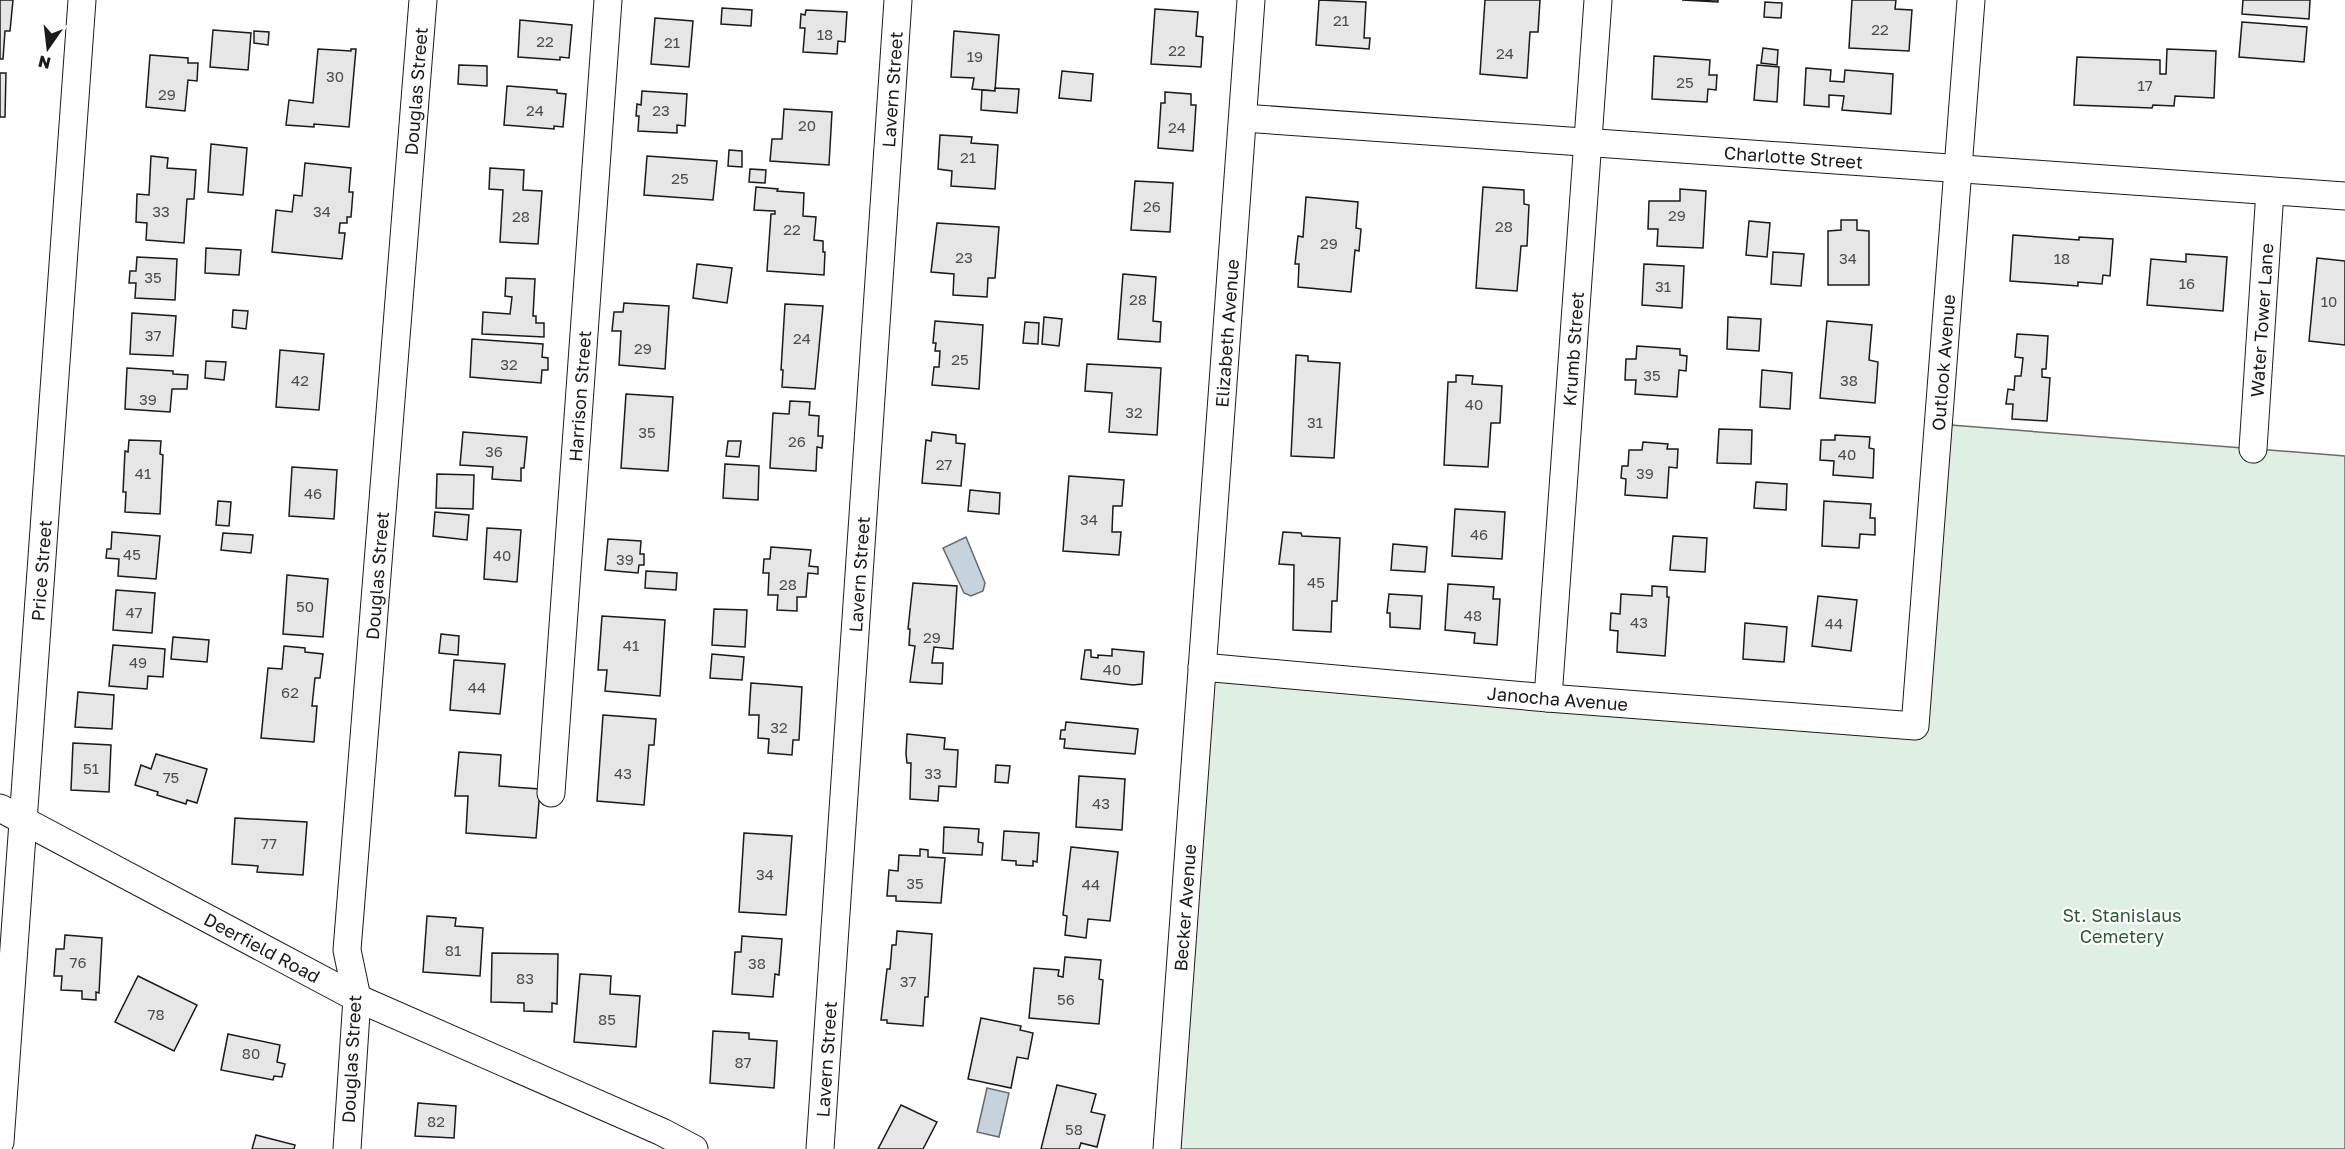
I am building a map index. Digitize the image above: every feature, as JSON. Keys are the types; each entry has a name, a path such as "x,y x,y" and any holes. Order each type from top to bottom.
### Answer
{"street":[{"name":"Price Street","path":"0,1142 12,814 82,0"},
{"name":"Douglas Street","path":"346,1149 357,998 347,950 423,0"},
{"name":"Harrison Street","path":"551,793 608,0"},
{"name":"Lavern Street","path":"820,1149 898,0"},
{"name":"Elizabeth Avenue","path":"1202,667 1251,0"},
{"name":"Krumb Street","path":"1548,698 1598,0"},
{"name":"Outlook Avenue","path":"1915,726 1971,0"},
{"name":"Charlotte Street","path":"1243,118 2345,196"},
{"name":"Water Tower Lane","path":"2253,449 2270,191"},
{"name":"Janocha Avenue","path":"1202,667 1548,698 1915,726"},
{"name":"Becker Avenue","path":"1167,1149 1202,667"},
{"name":"Deerfield Road","path":"12,814 357,998 662,1132 694,1149"}],"green space":[{"name":"St. Stanislaus Cemetery","path":"1938,424 2345,456 2345,1149 1167,1149 1202,667 1915,726"}],"shaded area":[{"path":"966,537 985,583 983,591 971,596 964,593 943,548"},
{"path":"987,1088 1009,1093 999,1137 977,1132"}],"building":[{"path":"0,0 13,0 10,31 5,31 3,59 0,59"},
{"path":"1319,0 1366,2 1364,38 1370,38 1369,49 1316,45"},
{"path":"1485,0 1540,0 1538,32 1530,32 1527,78 1480,74"},
{"path":"1682,0 1718,0 1718,2"},
{"path":"1852,0 1896,0 1895,9 1912,10 1909,51 1849,48"},
{"path":"2243,0 2310,0 2309,19 2242,14"},
{"path":"1765,2 1782,3 1781,18 1764,17"},
{"path":"722,8 752,10 751,26 721,24"},
{"path":"1155,9 1198,12 1196,36 1203,37 1201,67 1151,64"},
{"path":"806,10 847,12 845,42 838,41 837,54 803,52 805,28 800,28 801,14 805,15"},
{"path":"655,18 693,21 689,67 651,64"},
{"path":"520,20 572,25 569,58 560,57 560,60 518,57"},
{"path":"2242,22 2307,27 2304,62 2239,57"},
{"path":"213,30 251,33 248,70 210,67"},
{"path":"254,31 269,32 268,45 254,43"},
{"path":"954,31 999,35 995,91 972,89 974,78 951,77"},
{"path":"1763,48 1778,50 1777,65 1761,63"},
{"path":"318,49 351,51 351,49 356,49 349,127 314,124 314,127 286,125 289,100 313,103"},
{"path":"2167,49 2216,51 2214,98 2175,96 2174,106 2153,105 2152,108 2074,105 2077,57 2160,60 2160,74 2166,74"},
{"path":"150,55 188,58 188,63 198,63 197,81 188,80 185,111 146,107"},
{"path":"1654,56 1710,60 1709,75 1717,75 1716,90 1708,89 1707,102 1652,99"},
{"path":"459,65 487,66 487,86 458,84"},
{"path":"1757,65 1779,67 1777,102 1754,100"},
{"path":"1806,68 1831,70 1830,81 1844,82 1845,70 1893,74 1891,114 1842,110 1844,96 1829,95 1829,107 1804,105"},
{"path":"1062,71 1093,74 1091,101 1059,98"},
{"path":"0,73 6,73 5,117 0,117"},
{"path":"507,86 557,90 557,93 566,94 563,127 554,126 554,129 504,125"},
{"path":"995,88 1019,89 1017,113 981,110 982,90 995,91"},
{"path":"642,91 687,94 685,126 677,125 677,133 638,131 637,104 641,105"},
{"path":"1165,92 1191,94 1191,105 1196,105 1193,151 1158,148 1161,103 1165,103"},
{"path":"784,109 832,112 829,165 770,161 772,139 782,139"},
{"path":"940,135 972,137 971,143 998,145 995,189 951,186 952,171 938,169"},
{"path":"211,144 247,148 243,195 208,192"},
{"path":"729,150 742,151 742,167 728,166"},
{"path":"151,156 168,158 167,168 196,170 194,199 187,199 184,243 146,240 147,223 136,222 137,194 149,195"},
{"path":"647,156 717,161 713,200 644,195"},
{"path":"305,163 351,168 349,192 353,192 351,217 347,217 347,223 340,223 339,233 345,233 342,259 272,252 276,210 292,212 294,195 302,196"},
{"path":"490,168 524,170 523,190 542,191 538,244 500,242 503,190 489,189"},
{"path":"750,169 766,170 765,183 749,182"},
{"path":"1135,181 1173,183 1170,232 1131,230"},
{"path":"756,187 804,193 803,216 816,217 814,240 823,241 824,275 767,271 771,214 775,214 775,211 754,210"},
{"path":"1483,187 1524,190 1524,204 1529,205 1527,246 1521,246 1517,291 1476,288"},
{"path":"1680,189 1706,191 1703,248 1657,246 1658,229 1648,229 1649,201 1680,201"},
{"path":"1306,197 1358,202 1356,228 1361,229 1359,251 1355,250 1351,292 1298,287 1299,264 1295,264 1298,236 1303,237"},
{"path":"1841,220 1857,220 1857,230 1869,231 1869,285 1828,285 1828,231 1841,230"},
{"path":"1749,221 1770,223 1767,257 1746,255"},
{"path":"937,223 999,227 995,278 988,278 987,297 953,295 954,274 931,272"},
{"path":"2013,235 2079,240 2079,237 2113,239 2110,276 2103,275 2102,284 2078,282 2078,286 2010,281"},
{"path":"206,248 241,250 239,275 205,273"},
{"path":"1773,252 1804,254 1801,286 1771,284"},
{"path":"2186,254 2227,257 2223,311 2147,305 2151,259 2186,262"},
{"path":"137,257 177,259 175,300 135,298 136,283 129,283 130,271 136,271"},
{"path":"2317,258 2345,261 2345,345 2309,341"},
{"path":"697,264 732,268 727,303 693,298"},
{"path":"1644,264 1684,266 1682,308 1642,305"},
{"path":"1123,274 1156,277 1153,321 1161,322 1160,342 1118,339"},
{"path":"506,278 535,279 533,316 536,316 536,323 544,323 544,337 482,334 483,312 510,314 512,297 505,296"},
{"path":"624,303 669,306 665,369 619,365 621,331 612,331 614,312 623,312"},
{"path":"785,304 823,306 815,389 782,387"},
{"path":"233,310 248,311 246,329 232,327"},
{"path":"132,313 176,316 173,356 130,354"},
{"path":"1044,317 1062,319 1059,346 1042,344"},
{"path":"1728,317 1761,319 1759,351 1727,349"},
{"path":"935,321 983,325 979,389 932,385 934,367 939,367 940,351 935,351 936,343 933,343"},
{"path":"1827,321 1872,325 1869,360 1878,362 1875,403 1820,398"},
{"path":"1025,322 1039,323 1038,344 1023,343"},
{"path":"2017,334 2048,336 2046,369 2042,369 2042,377 2050,378 2047,421 2012,419 2013,404 2006,404 2008,389 2014,390 2015,376 2021,376 2023,358 2015,357"},
{"path":"472,339 543,344 542,357 548,358 548,370 542,370 541,383 470,377"},
{"path":"1637,346 1680,349 1680,355 1687,356 1686,371 1679,370 1677,397 1635,394 1636,380 1625,380 1626,359 1636,359"},
{"path":"280,350 324,354 319,410 276,407"},
{"path":"1296,355 1308,356 1308,361 1340,363 1334,458 1291,456"},
{"path":"206,361 226,362 224,380 205,378"},
{"path":"1087,364 1161,368 1157,435 1109,432 1112,393 1085,391"},
{"path":"127,368 173,371 173,374 188,375 187,389 172,389 170,412 125,409"},
{"path":"1762,370 1792,373 1790,409 1760,407"},
{"path":"1456,375 1473,376 1472,384 1502,386 1500,423 1491,423 1488,467 1444,465 1448,382 1456,382"},
{"path":"626,394 673,397 668,471 621,468"},
{"path":"790,401 810,402 809,415 819,416 818,436 823,436 822,448 817,447 816,471 770,468 773,413 789,414"},
{"path":"1719,429 1752,430 1751,464 1717,463"},
{"path":"463,432 527,437 521,481 492,479 493,467 460,465"},
{"path":"932,432 956,435 956,443 965,444 961,486 922,483 926,440 931,441"},
{"path":"1835,435 1870,437 1869,448 1874,449 1873,478 1833,475 1834,461 1820,460 1821,440 1835,440"},
{"path":"129,440 161,441 160,454 163,455 160,514 125,512 126,492 123,492 125,451 128,452"},
{"path":"728,441 741,441 739,457 726,456"},
{"path":"1643,442 1668,444 1667,449 1678,449 1677,468 1669,467 1667,498 1625,495 1626,479 1621,478 1622,466 1628,466 1629,450 1642,450"},
{"path":"725,464 759,466 758,500 723,498"},
{"path":"292,467 337,470 334,519 289,516"},
{"path":"437,474 474,475 473,509 436,508"},
{"path":"1069,476 1124,480 1122,506 1113,506 1112,532 1121,532 1119,555 1063,551"},
{"path":"1756,482 1787,484 1786,510 1754,508"},
{"path":"970,490 1000,493 999,514 968,511"},
{"path":"218,501 231,502 229,526 216,525"},
{"path":"1824,501 1871,504 1870,518 1875,518 1875,535 1860,534 1859,548 1822,546"},
{"path":"1455,509 1505,512 1502,559 1452,556"},
{"path":"435,512 469,515 467,540 433,536"},
{"path":"487,528 521,530 517,582 484,579"},
{"path":"112,532 160,536 156,579 118,576 119,559 106,558 107,549 111,549"},
{"path":"1283,532 1301,533 1302,536 1340,538 1337,601 1332,601 1331,632 1293,630 1294,565 1279,564"},
{"path":"223,533 253,535 251,553 221,550"},
{"path":"1673,536 1707,538 1705,572 1670,570"},
{"path":"608,539 641,541 640,554 644,554 644,565 639,565 638,573 605,570"},
{"path":"1393,544 1427,547 1425,572 1391,570"},
{"path":"771,547 811,550 809,566 818,567 818,574 808,573 806,597 797,597 797,611 777,610 778,595 768,595 769,573 763,573 764,559 770,559"},
{"path":"646,571 677,573 676,590 645,588"},
{"path":"287,575 328,579 323,637 283,634"},
{"path":"913,583 957,586 953,649 934,647 932,663 943,663 942,684 910,682 915,646 909,645 910,629 908,629"},
{"path":"1448,584 1494,587 1493,599 1500,599 1497,645 1474,643 1475,633 1445,630"},
{"path":"1652,586 1667,587 1667,597 1669,597 1665,656 1617,652 1618,631 1610,630 1611,613 1620,614 1621,594 1652,596"},
{"path":"116,590 155,593 152,633 113,630"},
{"path":"1389,594 1422,596 1420,629 1390,627 1390,613 1387,613"},
{"path":"1818,596 1857,600 1851,651 1812,646"},
{"path":"714,609 747,610 745,647 712,645"},
{"path":"602,616 665,620 660,696 605,691 607,670 598,670"},
{"path":"1745,623 1787,627 1784,662 1743,659"},
{"path":"441,634 459,636 458,655 439,653"},
{"path":"173,637 209,640 207,662 171,659"},
{"path":"113,645 165,649 163,677 148,676 147,689 109,686"},
{"path":"284,646 305,648 305,652 323,654 320,678 315,678 312,706 317,706 314,742 261,738 268,668 282,669"},
{"path":"1112,649 1144,652 1142,684 1081,679 1085,650 1091,650 1091,657 1098,658 1098,655 1112,656"},
{"path":"712,654 744,657 742,680 710,678"},
{"path":"454,660 505,664 500,714 450,710"},
{"path":"751,683 802,687 799,740 793,740 792,755 768,753 769,739 758,738 759,715 749,715"},
{"path":"78,692 114,695 112,729 75,727"},
{"path":"603,715 656,719 654,745 649,745 644,805 597,801"},
{"path":"1066,722 1138,729 1135,754 1064,748 1065,739 1060,739 1061,730 1065,730"},
{"path":"907,734 945,738 944,749 958,750 956,787 939,786 938,801 910,799 911,763 907,763"},
{"path":"73,743 111,745 109,792 71,790"},
{"path":"459,752 501,755 499,786 540,789 536,838 466,833 468,796 455,796"},
{"path":"156,754 207,769 197,803 187,800 186,804 135,785 141,765 151,769"},
{"path":"996,765 1010,766 1008,783 995,782"},
{"path":"1079,776 1125,779 1122,830 1076,827"},
{"path":"235,818 307,822 303,875 257,872 258,866 232,864"},
{"path":"944,827 979,829 978,842 983,843 982,855 943,853"},
{"path":"1004,831 1039,833 1037,862 1033,861 1033,866 1016,865 1016,861 1002,860"},
{"path":"744,833 792,836 786,915 739,912"},
{"path":"1071,847 1118,852 1110,921 1088,919 1086,938 1065,935 1067,916 1063,915"},
{"path":"920,849 928,850 928,857 945,858 941,903 896,901 896,896 887,896 889,870 898,871 899,855 920,856"},
{"path":"427,916 456,918 455,926 483,928 480,976 423,972"},
{"path":"897,931 932,934 928,997 925,997 923,1026 887,1023 887,1020 881,1020 887,969 890,969 892,945 896,945"},
{"path":"65,935 102,938 99,993 96,992 96,1000 82,999 82,991 61,990 62,976 54,976 56,949 64,949"},
{"path":"742,936 782,939 779,975 775,974 773,997 732,994 735,952 741,952"},
{"path":"492,953 558,954 557,1004 552,1003 552,1012 524,1011 524,1003 491,1002"},
{"path":"1065,957 1101,960 1099,979 1103,980 1099,1024 1029,1018 1034,968 1059,970 1058,976 1063,977"},
{"path":"580,974 611,976 610,994 640,996 636,1047 574,1042"},
{"path":"138,976 197,1005 174,1051 115,1022"},
{"path":"981,1018 1021,1026 1020,1030 1033,1033 1028,1059 1017,1057 1011,1088 968,1079"},
{"path":"713,1031 749,1033 749,1039 777,1041 774,1088 710,1083"},
{"path":"228,1034 280,1045 277,1062 285,1064 282,1077 274,1076 273,1080 221,1070"},
{"path":"1057,1085 1096,1094 1091,1112 1105,1115 1097,1147 1081,1143 1079,1149 1041,1149"},
{"path":"418,1103 456,1106 454,1138 415,1136"},
{"path":"901,1105 937,1122 923,1149 878,1149"},
{"path":"256,1135 295,1145 294,1149 252,1149"}]}
